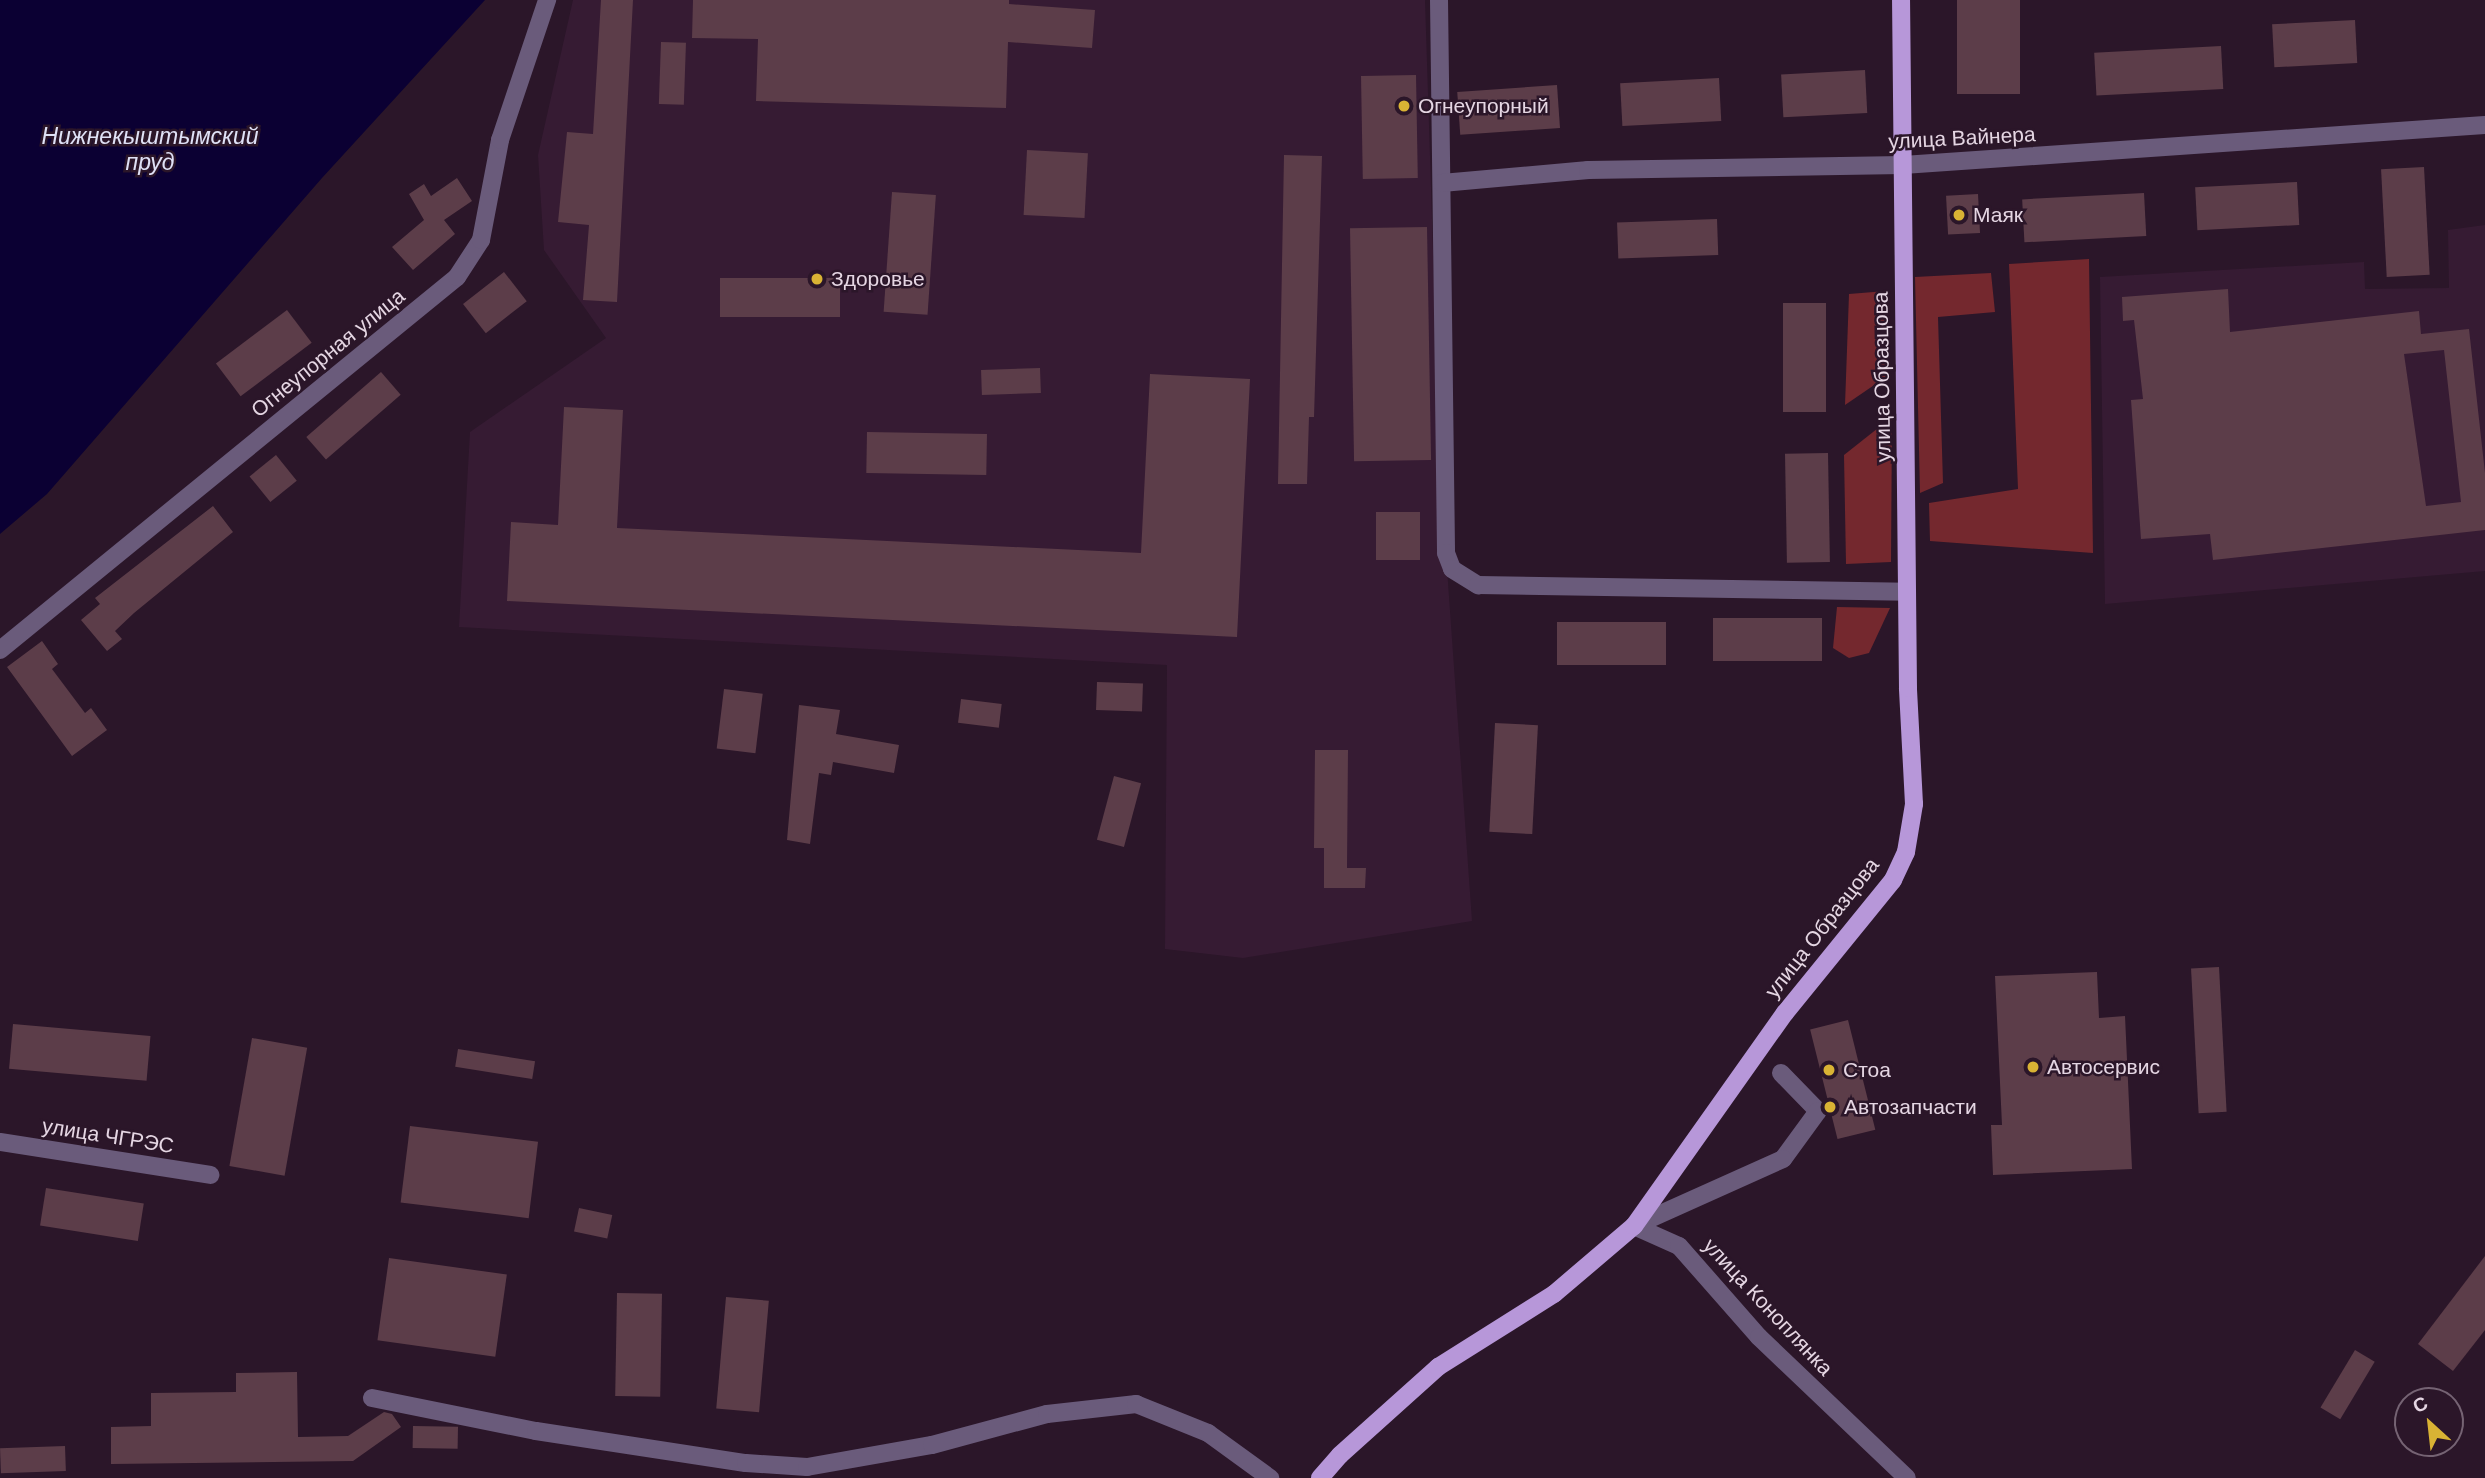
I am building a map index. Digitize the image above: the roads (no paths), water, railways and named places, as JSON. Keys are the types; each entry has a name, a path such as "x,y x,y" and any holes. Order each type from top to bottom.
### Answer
{"main road":[{"name":"улица Образцова","path":"1320,1478 1340,1455 1438,1367 1554,1294 1634,1226 1785,1013 1893,880 1906,852 1914,804 1907,592 1901,0"}],"street":[{"name":"Огнеупорная улица","path":"0,650 457,276 481,240 500,140 547,0"},
{"path":"1439,0 1446,553 1452,569 1478,585 1907,592"},
{"name":"улица Вайнера","path":"1441,183 1588,170 1903,165 2485,125"},
{"path":"1634,1226 1783,1159 1818,1111 1781,1073"},
{"name":"улица ЧГРЭС","path":"0,1142 210,1175"},
{"name":"улица Коноплянка","path":"1634,1226 1679,1246 1759,1337 1907,1478"},
{"path":"372,1398 549,1433 746,1464 807,1467 932,1444 1047,1414 1136,1404 1208,1433 1270,1478"}],"water":[{"name":"Нижнекыштымский пруд","path":"0,0 485,0 322,178 47,494 0,534"}],"place":[{"name":"Огнеупорный","path":"1404,106"},
{"name":"Маяк","path":"1959,215"},
{"name":"Здоровье","path":"817,279"},
{"name":"Автосервис","path":"2033,1067"},
{"name":"Стоа","path":"1829,1070"},
{"name":"Автозапчасти","path":"1830,1107"}]}
